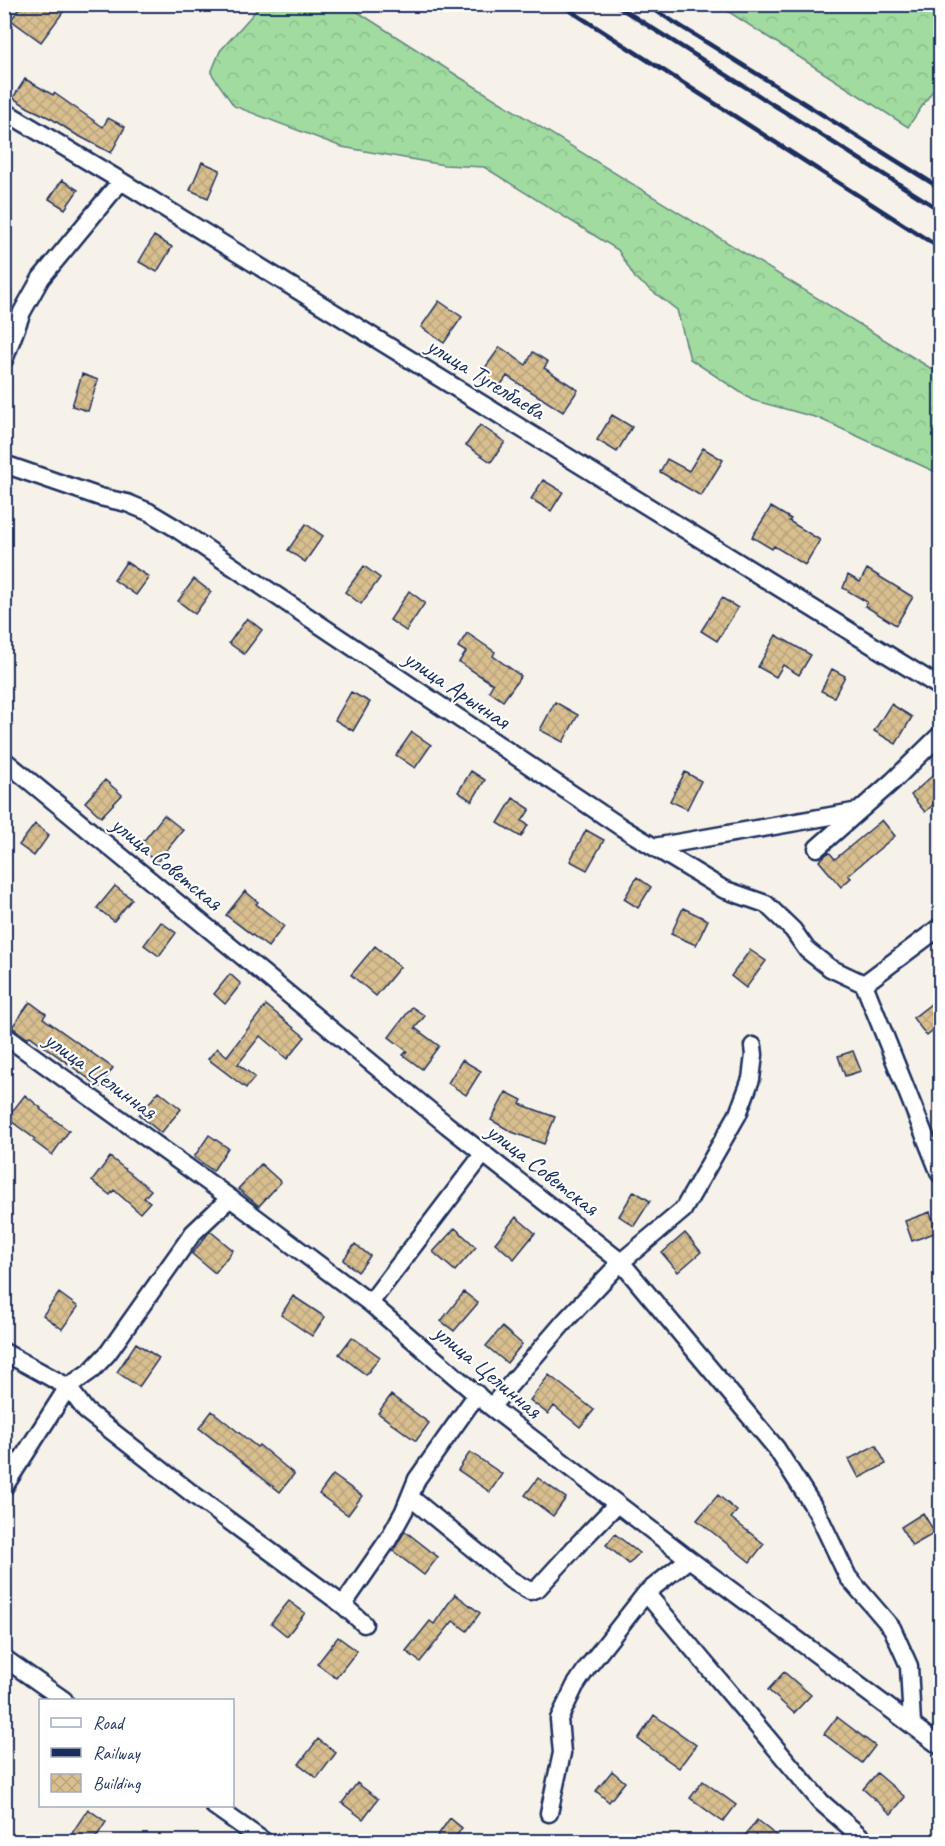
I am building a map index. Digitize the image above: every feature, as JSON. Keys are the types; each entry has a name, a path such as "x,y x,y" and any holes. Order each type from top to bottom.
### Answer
{"street":[{"name":"улица Тугелбаева","path":"4,111 940,687"},
{"path":"4,360 22,312 41,278 121,181"},
{"name":"улица Арычная","path":"4,464 149,512 296,608 498,746 654,847 723,889 766,904 793,930 807,950 830,968 864,984"},
{"path":"817,848 940,735"},
{"name":"улица Советская","path":"4,760 484,1153 621,1262 776,1448 817,1512 848,1577 892,1628 909,1666 912,1724"},
{"path":"654,847 859,811"},
{"path":"940,927 864,984 940,1174"},
{"name":"улица Целинная","path":"4,1035 230,1198 370,1304 491,1407 689,1559 940,1746"},
{"path":"491,1407 564,1321 621,1262 683,1210 738,1114 751,1079 753,1046"},
{"path":"370,1304 484,1153"},
{"path":"4,1487 68,1387 92,1370 108,1353 193,1233 230,1198"},
{"path":"4,1352 68,1387 86,1411 199,1499 343,1605 364,1624"},
{"path":"343,1605 388,1540 417,1479 477,1394"},
{"path":"410,1497 511,1580 530,1591 538,1588 617,1504"},
{"path":"549,1813 562,1753 559,1719 575,1686 646,1593 689,1559"},
{"path":"646,1593 821,1802 867,1842"},
{"path":"4,1658 61,1699"},
{"path":"215,1807 265,1842"}],"green space":[{"path":"261,5 347,5 940,374 940,474 818,418 752,400 690,359 677,310 635,278 618,250 484,167 444,165 342,147 234,106 211,73 220,51"},
{"path":"718,5 940,5 940,80 908,127"}],"building":[{"path":"22,4 69,4 41,42 11,20"},
{"path":"25,79 53,95 54,93 103,127 108,118 125,127 111,153 13,98"},
{"path":"202,162 220,170 208,198 190,190"},
{"path":"62,180 78,190 65,209 49,199"},
{"path":"154,236 172,247 157,272 139,262"},
{"path":"439,301 462,317 444,343 421,327"},
{"path":"500,347 526,365 533,352 548,362 544,368 578,390 563,412 507,376 498,389 479,376"},
{"path":"82,374 98,380 88,411 72,406"},
{"path":"612,415 632,427 617,452 597,440"},
{"path":"480,425 505,442 491,462 466,445"},
{"path":"703,448 723,460 701,496 660,472 667,459 689,471"},
{"path":"543,480 563,492 551,511 531,499"},
{"path":"771,507 820,540 805,565 774,546 772,549 752,537"},
{"path":"306,524 323,536 305,562 288,550"},
{"path":"126,562 149,577 136,595 114,580"},
{"path":"364,566 380,578 361,604 345,592"},
{"path":"867,569 913,597 896,625 865,606 867,602 843,588 848,575 860,582"},
{"path":"194,579 211,592 195,614 178,601"},
{"path":"409,591 425,603 406,631 390,620"},
{"path":"722,598 738,608 717,641 701,631"},
{"path":"247,618 262,630 244,654 229,643"},
{"path":"467,633 495,652 493,656 521,676 503,701 489,691 493,684 459,662 466,652 458,647"},
{"path":"776,635 811,655 799,675 783,665 776,677 758,667"},
{"path":"832,669 845,676 834,697 821,691"},
{"path":"351,692 370,702 353,731 335,720"},
{"path":"555,702 578,715 563,742 540,730"},
{"path":"891,704 912,717 896,744 874,731"},
{"path":"412,732 431,745 415,768 396,755"},
{"path":"940,769 940,799 925,812 911,795"},
{"path":"471,771 485,780 472,801 458,792"},
{"path":"685,772 701,781 687,809 670,801"},
{"path":"105,780 122,795 101,817 85,802"},
{"path":"513,798 530,809 522,821 528,825 521,837 498,823"},
{"path":"164,815 183,830 157,862 138,848"},
{"path":"882,820 895,836 848,875 851,878 841,887 819,861 829,852 835,859"},
{"path":"35,824 49,835 34,856 19,845"},
{"path":"586,830 604,840 587,870 570,861"},
{"path":"637,877 651,887 638,908 624,899"},
{"path":"115,886 132,899 114,921 97,908"},
{"path":"245,891 258,902 256,904 284,926 268,947 226,915"},
{"path":"683,908 708,920 696,945 671,934"},
{"path":"161,922 176,933 159,956 144,945"},
{"path":"375,946 400,967 376,996 351,975"},
{"path":"750,950 766,961 746,988 731,976"},
{"path":"230,974 241,984 225,1004 214,994"},
{"path":"940,997 940,1025 927,1036 913,1018"},
{"path":"30,1002 46,1014 43,1018 113,1068 100,1087 30,1036 27,1038 12,1027"},
{"path":"266,1005 305,1037 287,1059 260,1036 238,1064 255,1077 246,1088 208,1059 217,1048 227,1056"},
{"path":"412,1007 425,1016 415,1028 439,1046 422,1069 403,1055 407,1051 389,1037"},
{"path":"853,1051 861,1071 845,1076 838,1056"},
{"path":"462,1060 481,1071 466,1095 448,1083"},
{"path":"159,1091 181,1109 161,1133 139,1115"},
{"path":"506,1092 522,1100 520,1104 555,1117 544,1144 512,1132 491,1120"},
{"path":"25,1095 69,1131 52,1155 7,1118"},
{"path":"209,1135 228,1148 213,1171 194,1157"},
{"path":"110,1157 151,1190 144,1198 150,1202 140,1213 114,1190 110,1195 92,1181"},
{"path":"261,1164 281,1182 259,1206 238,1189"},
{"path":"634,1191 650,1201 634,1226 619,1216"},
{"path":"930,1212 937,1232 912,1241 905,1221"},
{"path":"516,1217 535,1233 514,1259 495,1243"},
{"path":"455,1228 476,1247 455,1271 433,1252"},
{"path":"210,1231 233,1250 215,1273 192,1254"},
{"path":"685,1233 701,1252 678,1272 662,1253"},
{"path":"355,1244 370,1256 358,1272 343,1260"},
{"path":"464,1292 478,1303 454,1331 441,1321"},
{"path":"59,1293 78,1307 62,1329 43,1315"},
{"path":"293,1296 325,1317 312,1336 281,1315"},
{"path":"502,1327 522,1344 507,1363 486,1346"},
{"path":"352,1337 380,1357 366,1375 339,1354"},
{"path":"136,1343 159,1358 139,1387 117,1372"},
{"path":"549,1375 594,1410 580,1427 554,1406 548,1414 530,1400"},
{"path":"391,1395 429,1423 416,1441 378,1413"},
{"path":"212,1411 294,1474 280,1492 199,1428"},
{"path":"876,1445 886,1464 859,1478 849,1459"},
{"path":"470,1452 502,1474 490,1492 458,1470"},
{"path":"333,1475 362,1496 348,1515 319,1494"},
{"path":"538,1478 566,1498 553,1516 525,1495"},
{"path":"718,1495 737,1511 731,1518 764,1544 750,1562 697,1520"},
{"path":"923,1513 935,1533 912,1546 901,1527"},
{"path":"405,1531 438,1557 424,1575 393,1551"},
{"path":"615,1534 639,1553 629,1564 606,1545"},
{"path":"455,1594 480,1613 467,1631 453,1621 420,1662 406,1651 430,1621 434,1624"},
{"path":"289,1601 305,1613 287,1636 271,1623"},
{"path":"338,1637 357,1651 336,1678 317,1664"},
{"path":"784,1672 811,1695 794,1713 768,1690"},
{"path":"654,1715 696,1745 679,1768 638,1739"},
{"path":"837,1717 875,1746 862,1763 824,1734"},
{"path":"318,1739 336,1753 317,1778 299,1764"},
{"path":"612,1771 625,1782 609,1802 596,1791"},
{"path":"877,1773 905,1797 891,1814 863,1789"},
{"path":"703,1781 736,1805 723,1822 690,1798"},
{"path":"357,1783 378,1799 363,1819 342,1803"},
{"path":"88,1809 106,1822 93,1842 84,1842 72,1833"},
{"path":"450,1818 462,1828 452,1842 433,1842"},
{"path":"757,1820 784,1842 740,1842"}],"railway":[{"path":"560,4 940,248"},
{"path":"614,4 940,210"},
{"path":"645,4 940,188"}]}
